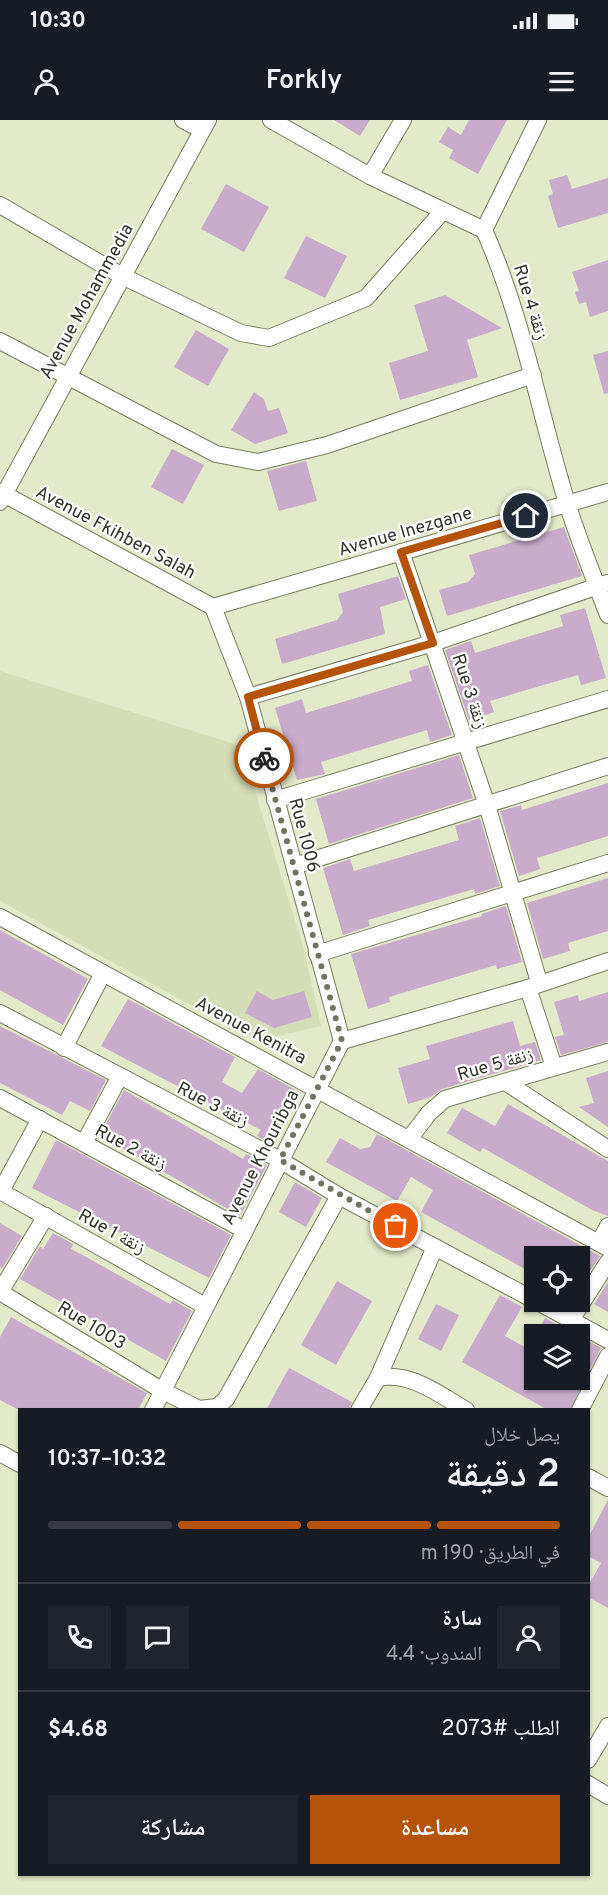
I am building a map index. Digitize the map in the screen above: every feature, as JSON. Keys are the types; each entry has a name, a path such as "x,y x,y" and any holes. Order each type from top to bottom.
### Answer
{"street":[{"path":"183,120 205,125"},
{"path":"271,120 370,176 484,230 538,120"},
{"path":"370,176 403,120"},
{"name":"Avenue Mohammedia","path":"1,496 205,125"},
{"path":"0,206 122,276 241,333 269,338 366,298 443,211"},
{"name":"Rue 4 زنقة","path":"484,230 500,266 567,504 603,584 608,615"},
{"path":"0,341 216,454 258,462 327,445 532,375"},
{"name":"Avenue Inezgane","path":"213,607 608,492"},
{"name":"Avenue Fkihben Salah","path":"1,496 213,607"},
{"name":"Rue 3 زنقة","path":"401,552 487,806 513,893 554,1067"},
{"path":"248,697 433,643 603,584"},
{"name":"Rue 1006","path":"213,607 248,697 342,1041"},
{"path":"275,800 608,699"},
{"path":"294,866 608,766"},
{"path":"317,954 608,863"},
{"name":"Avenue Kenitra","path":"0,917 318,1088 604,1246"},
{"path":"342,1041 608,961"},
{"path":"64,1048 103,973"},
{"name":"Rue 3 زنقة","path":"0,1013 119,1078 280,1160 339,1196 524,1295"},
{"name":"Avenue Khouribga","path":"154,1408 342,1041"},
{"name":"Rue 5 زنقة","path":"408,1139 429,1113 445,1099 507,1083 608,1052"},
{"path":"84,1143 119,1078"},
{"path":"507,1083 603,1142"},
{"name":"Rue 2 زنقة","path":"0,1098 244,1230"},
{"path":"0,1191 40,1119"},
{"name":"Rue 1 زنقة","path":"0,1191 205,1306"},
{"name":"Rue 1003","path":"213,1408 226,1399 339,1196"},
{"path":"0,1292 46,1216"},
{"path":"604,1246 608,1226"},
{"path":"360,1408 378,1378 435,1247"},
{"path":"571,1320 608,1262"},
{"name":"Rue 1003","path":"0,1292 163,1391 197,1408"},
{"name":"Rue 3 زنقة","path":"556,1312 608,1340"},
{"path":"581,1408 608,1356"},
{"path":"378,1378 402,1377 462,1408"},
{"path":"0,1453 18,1463"},
{"path":"590,1478 608,1488"},
{"path":"590,1757 608,1726"},
{"path":"590,1785 608,1796"}],"shaded area":[{"path":"0,671 241,746 303,946 321,1026 262,1040 229,1026 0,901"}],"building":[{"path":"334,120 370,120 360,136"},
{"path":"469,120 507,120 478,174 449,158 453,150 439,142 448,127 461,135"},
{"path":"567,175 572,189 608,178 608,213 558,228 548,196 553,194 549,180"},
{"path":"226,184 269,207 244,252 201,229"},
{"path":"306,236 347,256 325,298 284,278"},
{"path":"608,260 608,311 590,317 586,302 579,304 575,292 579,291 572,272"},
{"path":"445,295 502,328 467,340 478,377 400,400 389,363 428,351 414,305"},
{"path":"196,330 229,349 208,386 174,367"},
{"path":"608,351 608,393 604,394 593,355"},
{"path":"254,392 264,399 268,411 279,408 288,433 255,444 231,430"},
{"path":"172,449 204,465 183,504 151,487"},
{"path":"306,461 317,501 279,511 267,471"},
{"path":"564,527 582,576 447,616 439,590 468,582 475,574 469,555"},
{"path":"398,576 406,599 380,607 385,634 282,664 275,639 337,620 343,612 338,594"},
{"path":"585,608 606,678 581,685 578,675 490,701 494,712 469,720 445,650 471,641 475,653 563,626 560,615"},
{"path":"428,665 452,735 430,742 427,730 321,762 325,774 297,780 275,708 302,699 306,713 412,681 409,671"},
{"path":"459,755 473,798 329,844 316,799"},
{"path":"608,783 608,836 537,858 540,869 519,876 500,811 521,805 522,810"},
{"path":"480,818 500,886 475,894 474,889 368,920 370,926 343,935 323,868 350,859 354,871 459,840 455,826"},
{"path":"608,878 608,931 568,943 570,951 543,959 527,903"},
{"path":"506,906 522,962 497,969 496,965 389,997 390,1002 368,1009 351,954 482,916 481,914"},
{"path":"0,930 88,979 63,1025 0,990"},
{"path":"257,991 273,1000 304,991 312,1017 274,1028 245,1013"},
{"path":"608,992 608,1042 561,1055 555,1037 564,1035 554,1002 578,995 579,1001"},
{"path":"128,999 235,1057 222,1082 242,1093 258,1069 301,1093 272,1144 257,1136 261,1130 101,1046"},
{"path":"513,1021 520,1046 535,1042 541,1060 442,1089 431,1097 408,1104 398,1068 430,1059 426,1046"},
{"path":"0,1026 106,1080 90,1111 70,1101 62,1115 0,1083"},
{"path":"608,1071 608,1127 579,1107 594,1103 586,1078"},
{"path":"124,1090 243,1159 246,1154 267,1165 240,1216 100,1135"},
{"path":"508,1104 608,1161 608,1216 592,1210 483,1148 480,1152 447,1133 462,1108 495,1126"},
{"path":"377,1134 582,1246 524,1246 524,1269 421,1212 433,1190 411,1177 397,1201 326,1162 340,1138 360,1149 370,1147"},
{"path":"56,1140 231,1235 209,1278 32,1188"},
{"path":"295,1182 322,1198 306,1227 279,1212"},
{"path":"0,1223 22,1236 2,1269 0,1267"},
{"path":"53,1233 73,1244 71,1249 170,1304 173,1300 192,1311 166,1361 20,1279 40,1246 43,1249"},
{"path":"590,1251 600,1256 590,1271"},
{"path":"337,1281 372,1301 336,1365 301,1345"},
{"path":"608,1282 608,1312 594,1304"},
{"path":"500,1295 522,1307 505,1336 524,1346 524,1390 580,1390 571,1408 544,1408 462,1362"},
{"path":"436,1304 459,1315 441,1351 418,1339"},
{"path":"11,1317 147,1393 139,1408 18,1409 0,1400 0,1337"},
{"path":"545,1318 556,1324 541,1324"},
{"path":"590,1342 601,1348 590,1370"},
{"path":"289,1368 352,1402 350,1408 267,1408"},
{"path":"608,1500 608,1608 590,1598 590,1582 601,1563 590,1557 590,1534"}],"way so far":[{"path":"264,758 342,1041 280,1160 339,1196 396,1226"}],"route":[{"path":"264,758 248,697 433,643 401,552 526,516"}]}
